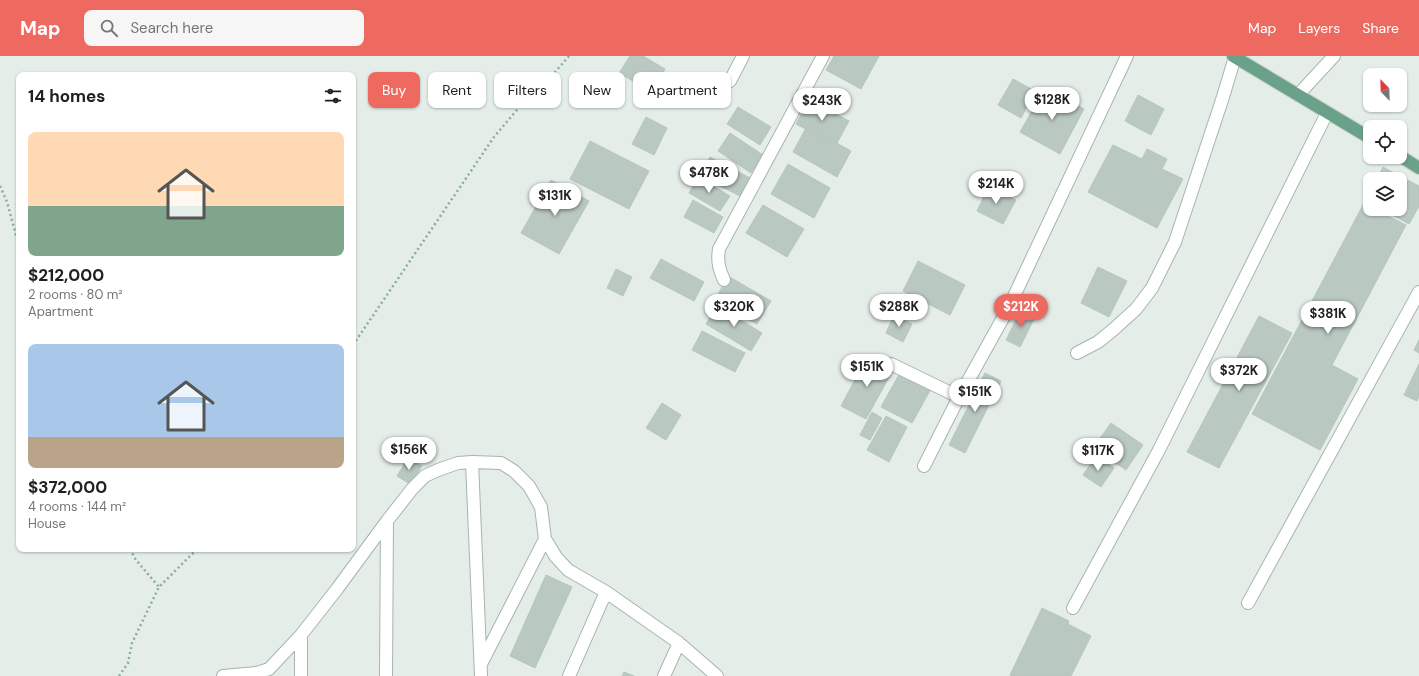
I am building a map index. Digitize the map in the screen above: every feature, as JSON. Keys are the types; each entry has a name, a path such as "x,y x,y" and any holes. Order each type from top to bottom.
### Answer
{"main road":[{"path":"1234,56 1363,134"},
{"path":"1407,160 1419,168"}],"street":[{"path":"731,79 743,56"},
{"path":"724,280 718,259 719,249 823,56"},
{"path":"924,466 959,397 1008,309 1127,56"},
{"path":"1077,353 1098,342 1136,309 1152,288 1175,242 1223,97 1234,56"},
{"path":"1298,95 1334,56"},
{"path":"1073,608 1107,543 1159,450 1327,113"},
{"path":"1248,603 1419,292"},
{"path":"891,364 959,397"},
{"path":"472,462 481,671"},
{"path":"223,676 257,672 268,669 301,635 387,521 424,476 458,463 472,462 500,463 514,471 529,486 541,507 545,539 556,557 568,570 606,592 679,644 717,676"},
{"path":"386,676 387,521"},
{"path":"481,671 545,539"},
{"path":"569,676 606,592"},
{"path":"301,635 301,676"},
{"path":"664,676 679,644"}],"path":[{"path":"356,341 494,137 527,98 549,80 569,56"},
{"path":"0,186 8,202 16,234"},
{"path":"132,552 136,560 159,586"},
{"path":"119,676 128,663 132,643 159,586 194,552"}],"building":[{"path":"630,56 643,56 665,69 663,72 633,72 633,81 625,76 625,72 620,72"},
{"path":"834,56 879,56 861,89 826,70"},
{"path":"1013,79 1035,91 1021,118 998,105"},
{"path":"1045,88 1084,109 1060,154 1020,132"},
{"path":"1138,95 1164,109 1151,135 1125,121"},
{"path":"809,100 849,121 836,145 796,124"},
{"path":"738,107 771,127 760,145 727,124"},
{"path":"646,117 667,128 654,155 632,144"},
{"path":"807,126 851,151 837,177 793,152"},
{"path":"730,133 763,155 751,173 718,151"},
{"path":"590,141 649,171 629,209 570,179"},
{"path":"1113,145 1142,159 1147,149 1167,159 1162,169 1183,179 1157,228 1088,192"},
{"path":"710,157 750,178 740,196 700,176"},
{"path":"788,164 830,188 814,218 771,194"},
{"path":"1383,167 1392,172 1380,172"},
{"path":"698,177 730,196 720,211 689,193"},
{"path":"551,180 589,201 559,254 521,233"},
{"path":"1407,180 1419,186 1419,208 1409,224 1394,216 1407,216"},
{"path":"989,186 1016,200 1003,224 977,211"},
{"path":"693,200 723,217 714,233 684,217"},
{"path":"763,205 804,229 787,257 746,233"},
{"path":"1363,205 1363,216 1388,216 1406,225 1332,365 1358,379 1320,450 1252,414"},
{"path":"661,259 704,282 694,301 650,278"},
{"path":"918,261 965,285 950,315 903,291"},
{"path":"1098,267 1127,281 1109,317 1081,303"},
{"path":"616,269 632,277 623,296 607,288"},
{"path":"728,276 771,301 757,324 715,300"},
{"path":"717,306 762,333 751,351 706,324"},
{"path":"1022,308 1036,315 1020,347 1006,340"},
{"path":"894,315 912,324 903,342 886,333"},
{"path":"1259,316 1292,333 1219,468 1187,452"},
{"path":"702,331 745,353 735,372 692,350"},
{"path":"1419,340 1419,353 1414,350"},
{"path":"867,357 893,370 866,419 841,406"},
{"path":"1419,364 1419,396 1417,401 1404,395"},
{"path":"901,371 932,387 912,423 881,407"},
{"path":"985,373 1001,381 965,453 949,445"},
{"path":"662,403 681,415 666,440 646,428"},
{"path":"872,412 882,418 870,440 860,435"},
{"path":"886,416 907,427 889,462 867,450"},
{"path":"1111,423 1143,445 1126,470 1093,448"},
{"path":"1096,456 1114,468 1101,487 1083,475"},
{"path":"408,458 422,466 410,484 397,476"},
{"path":"546,575 572,587 535,668 510,656"},
{"path":"1042,608 1069,621 1068,624 1091,636 1071,676 1010,675"},
{"path":"624,672 634,676 622,676"}]}
